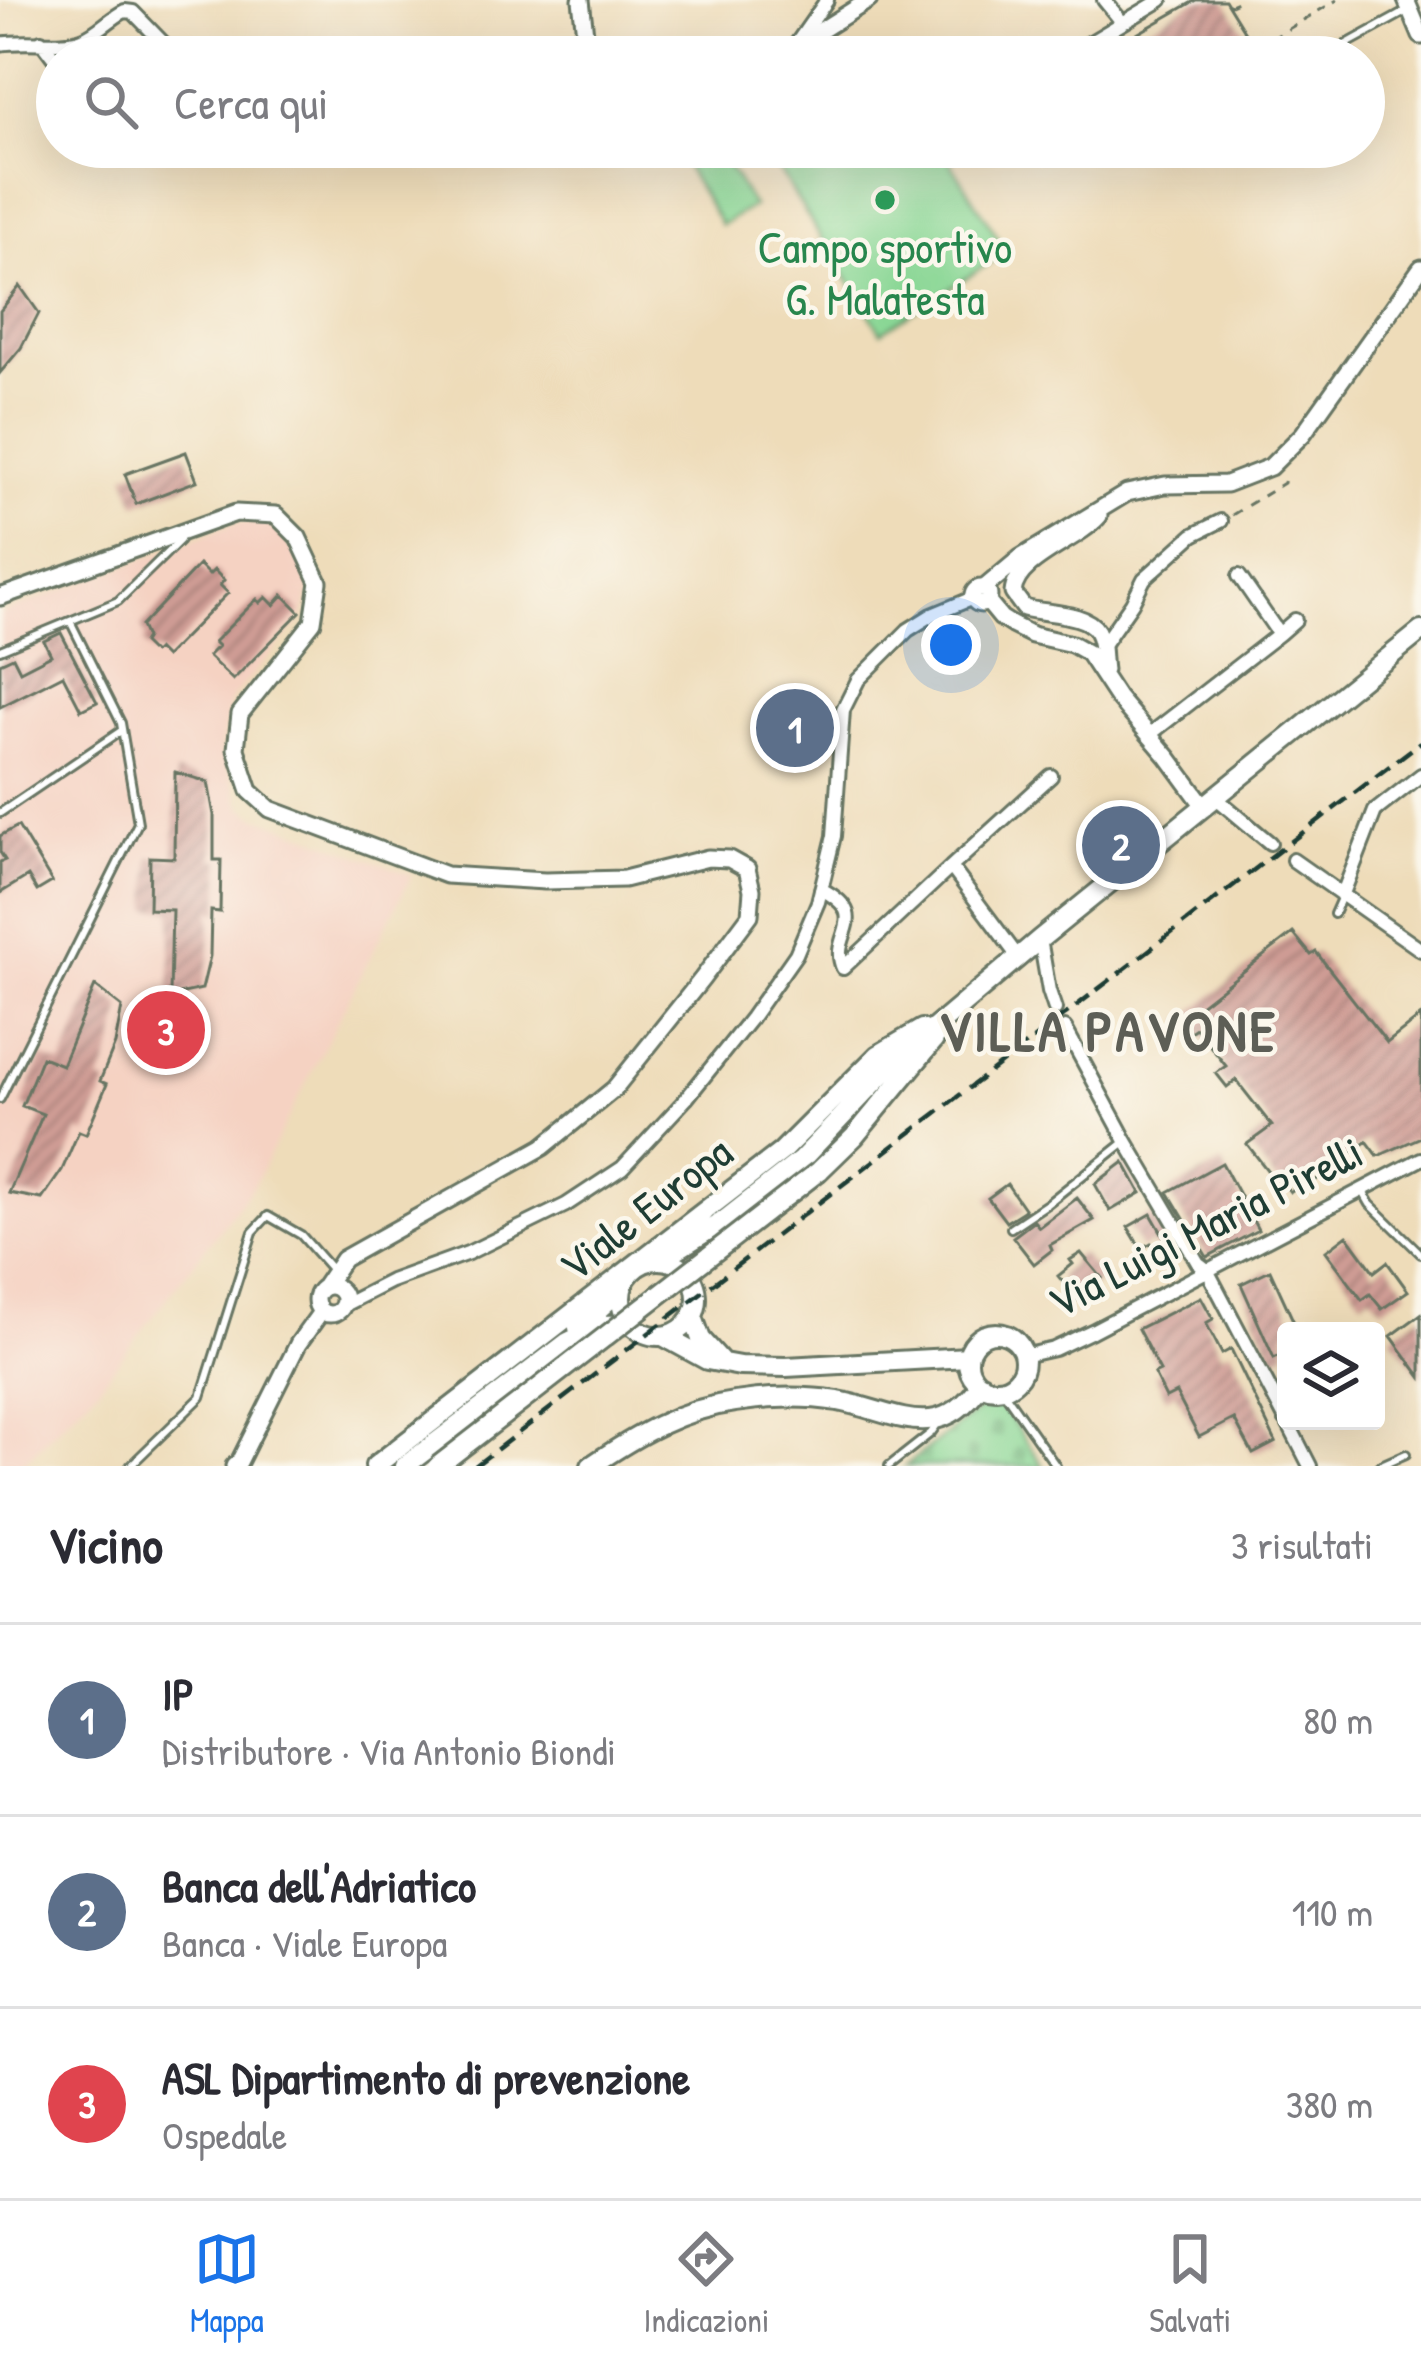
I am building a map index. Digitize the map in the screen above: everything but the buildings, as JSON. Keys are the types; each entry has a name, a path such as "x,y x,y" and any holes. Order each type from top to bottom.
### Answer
{"main road":[{"name":"Viale Europa","path":"660,1260 722,1222 802,1160 893,1063 1421,631"},
{"name":"Viale Europa","path":"375,1466 781,1152 878,1055 958,1010"},
{"name":"Viale Europa","path":"438,1466 819,1172 854,1137 958,1010"},
{"name":"Viale Europa","path":"694,1281 702,1251 722,1222"},
{"path":"663,1336 683,1328 693,1317 698,1299 694,1281 680,1266 660,1260 636,1268 622,1288 622,1307 630,1324 645,1334 663,1336 707,1360 758,1367 968,1357"},
{"name":"Viale Europa","path":"568,1342 622,1288"},
{"path":"693,1317 701,1339 724,1363"},
{"name":"Viale Europa","path":"405,1466 568,1342 603,1325 630,1324"},
{"path":"985,1336 1011,1338 1023,1356 1020,1374 1001,1388 981,1384 969,1370 968,1357 985,1336"},
{"path":"590,1466 658,1425 704,1408 739,1401 827,1400 911,1422 940,1418 964,1405 981,1384"}],"street":[{"path":"581,0 586,36"},
{"path":"799,36 827,0"},
{"path":"812,36 869,0"},
{"path":"1104,0 1122,22"},
{"path":"1100,36 1161,0"},
{"path":"1408,4 1421,36"},
{"path":"89,36 125,11 157,36"},
{"path":"0,44 36,40"},
{"path":"321,1312 334,1314 391,1281 467,1253 566,1205 622,1168 686,1099 796,954 835,836 843,710 858,680 908,629 981,596 1019,558 1114,499 1166,485 1226,484 1270,467 1303,434 1421,268"},
{"path":"1106,679 1102,646 1089,622 1024,608 1013,593 1014,581 1079,534 1114,499"},
{"path":"0,597 236,513 276,515 298,537 319,581 313,622 240,714 236,748 250,791 270,809 446,875 545,881 624,879 708,858 729,860 747,869 750,914 614,1089 543,1148 343,1259 316,1299 321,1312"},
{"path":"1102,646 1144,579 1193,535 1221,521"},
{"path":"1238,576 1279,634"},
{"path":"981,596 1012,626 1088,652 1117,697 1209,802 1270,842"},
{"path":"1149,735 1295,620"},
{"path":"1342,896 1375,811 1421,775"},
{"path":"821,889 846,906 848,922 839,957 843,968 1051,776"},
{"path":"1293,860 1421,950"},
{"path":"951,867 1018,957"},
{"path":"1040,939 1055,1009"},
{"path":"1065,1028 1198,1263 1208,1270 1277,1403"},
{"name":"Via Luigi Maria Pirelli","path":"1023,1356 1054,1349 1421,1159"},
{"path":"324,1287 341,1291 344,1305"},
{"path":"234,1466 298,1344 321,1312"},
{"path":"1291,1430 1310,1466"}],"lane":[{"path":"1357,36 1408,4"},
{"path":"0,650 118,602 191,529"},
{"path":"0,1100 138,823 122,730 70,621"},
{"path":"0,813 122,730"},
{"path":"1334,914 1342,896"},
{"path":"1011,1228 1126,1141"},
{"path":"1362,1190 1370,1204 1421,1254"},
{"path":"130,1466 201,1397 253,1232 268,1216 301,1235 333,1272"},
{"path":"1001,1388 1056,1466"},
{"path":"889,1466 931,1433 940,1418"},
{"path":"1379,1466 1406,1454"}],"path":[{"path":"1228,6 1242,0"},
{"path":"1277,36 1337,0"},
{"path":"1221,521 1284,483 1287,450"}],"shaded area":[{"path":"236,523 267,523 289,541 312,581 303,618 231,700 221,749 241,805 253,815 412,875 254,1185 98,1388 20,1466 0,1466 0,614"}],"green space":[{"path":"686,168 729,168 753,206 721,225"},
{"name":"Campo sportivo G. Malatesta","path":"777,168 954,168 1007,252 881,332"},
{"path":"995,1397 1043,1466 905,1466"}],"railway":[{"path":"475,1466 1421,742"}],"place":[{"name":"Campo sportivo G. Malatesta","path":"885,200"},
{"name":"IP","path":"795,728"},
{"name":"Banca dell'Adriatico","path":"1121,845"},
{"name":"ASL Dipartimento di prevenzione","path":"166,1030"}],"district":[{"name":"VILLA PAVONE","path":"1108,1030"}]}
